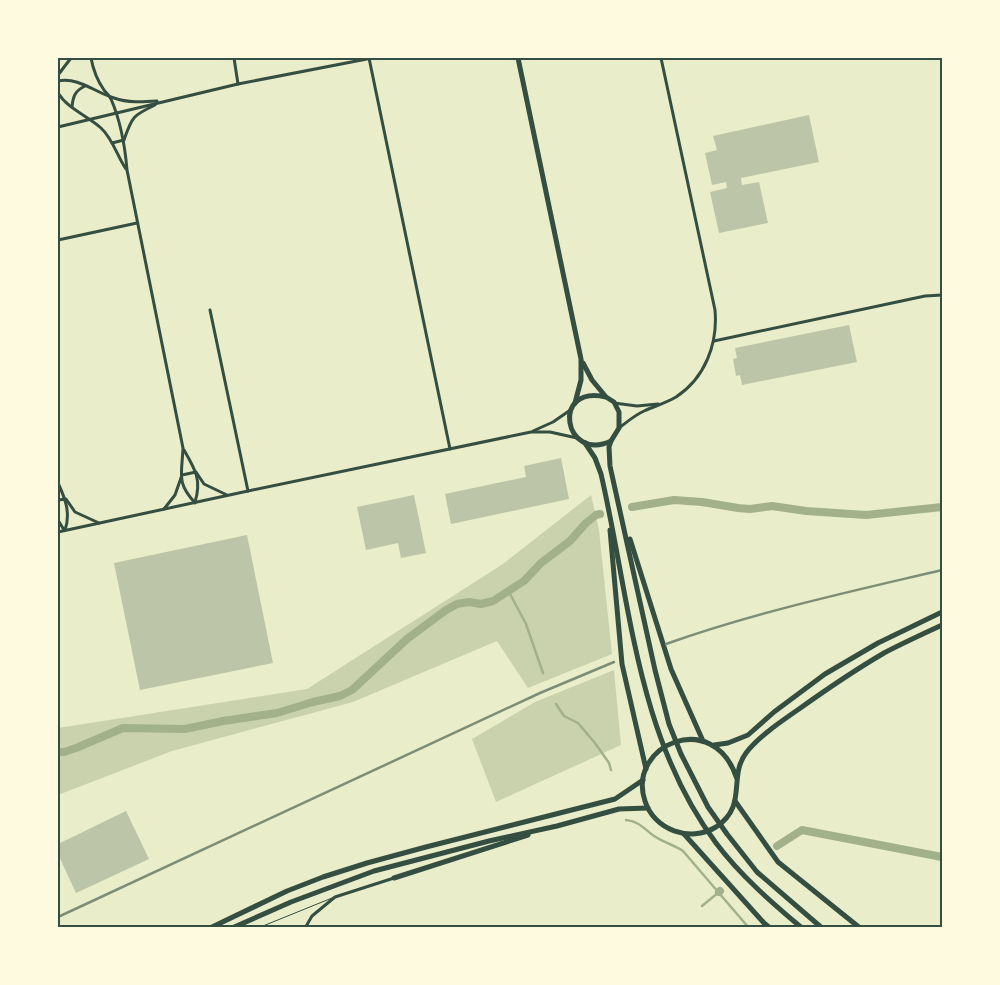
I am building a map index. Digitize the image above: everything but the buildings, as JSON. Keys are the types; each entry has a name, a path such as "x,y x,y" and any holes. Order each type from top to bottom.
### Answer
{"main road":[{"path":"518,58 582,359 592,380 614,402 619,412 619,428 609,448 610,466 669,724 681,754 708,807 727,834 757,872 822,928"},
{"path":"582,359 581,380 575,403 569,411 571,428 598,464 640,670 658,731 670,761 699,816 716,843 758,891 802,928"},
{"path":"575,403 588,396 606,396"},
{"path":"584,443 597,445 611,441"},
{"path":"622,515 670,669 703,741"},
{"path":"610,517 610,538 622,664 646,769"},
{"path":"714,745 728,743 748,735 774,712 825,674 878,643 942,612"},
{"path":"737,778 740,763 747,752 777,724 833,685 885,653 942,625"},
{"path":"686,739 703,741 714,745 725,754 733,765 737,778 738,790 728,816 716,827 700,833 684,834 663,826 654,818 644,800 643,780 646,769 655,754 669,744 686,739"},
{"path":"210,928 287,891 323,877 426,846 615,799 643,780"},
{"path":"735,801 778,862 860,928"},
{"path":"394,878 557,826 619,809 648,808"},
{"path":"232,928 291,902 374,871 489,841 557,826"},
{"path":"684,834 770,928"}],"street":[{"path":"58,75 71,58"},
{"path":"91,58 99,81 110,97 124,140 127,170 137,223 183,448 183,488 195,503"},
{"path":"234,58 238,84"},
{"path":"58,127 238,84 371,58 450,449"},
{"path":"619,428 634,416 664,404 677,396 696,378 710,356 716,325 714,305 660,58"},
{"path":"58,81 78,82 110,97 129,102 163,101"},
{"path":"72,107 73,98 77,90 86,86"},
{"path":"58,93 72,107 102,129 127,170"},
{"path":"124,140 131,121 136,114 163,101"},
{"path":"112,143 124,140"},
{"path":"58,240 137,223"},
{"path":"714,341 915,298 942,295"},
{"path":"210,310 248,491"},
{"path":"614,402 637,406 664,404"},
{"path":"531,432 553,422 569,411"},
{"path":"58,532 531,432 550,432 578,438"},
{"path":"183,448 204,484 228,495"},
{"path":"182,475 196,472"},
{"path":"195,503 198,487 196,472"},
{"path":"164,509 175,495 182,475"},
{"path":"58,483 75,512 100,524"},
{"path":"58,500 66,499"},
{"path":"64,531 68,516 66,499"},
{"path":"58,520 64,531"},
{"path":"306,927 312,916 335,897 394,878"}],"lane":[{"path":"258,928 335,897"}],"green space":[{"path":"591,495 599,530 612,654 528,688 497,641 353,702 172,751 58,795 58,728 307,689 503,564"},
{"path":"614,670 621,745 496,802 472,739 535,702"}],"waterway":[{"path":"632,507 674,500 750,509 772,506 806,511 866,515 942,507"},
{"path":"58,752 76,748 123,728 185,729 277,713 340,696 352,690 407,639 446,610 457,604 469,602 481,604 493,601 524,581 541,563 570,541 586,523 600,514"},
{"path":"508,590 526,624 543,673"},
{"path":"556,704 564,716 578,723 595,743 609,763 611,770"},
{"path":"626,820 638,824 657,838 683,851 749,928"},
{"path":"777,846 802,830 942,857"},
{"path":"702,906 719,892"}],"railway":[{"path":"666,644 768,612 942,570"},
{"path":"58,917 540,693 614,662"}]}
